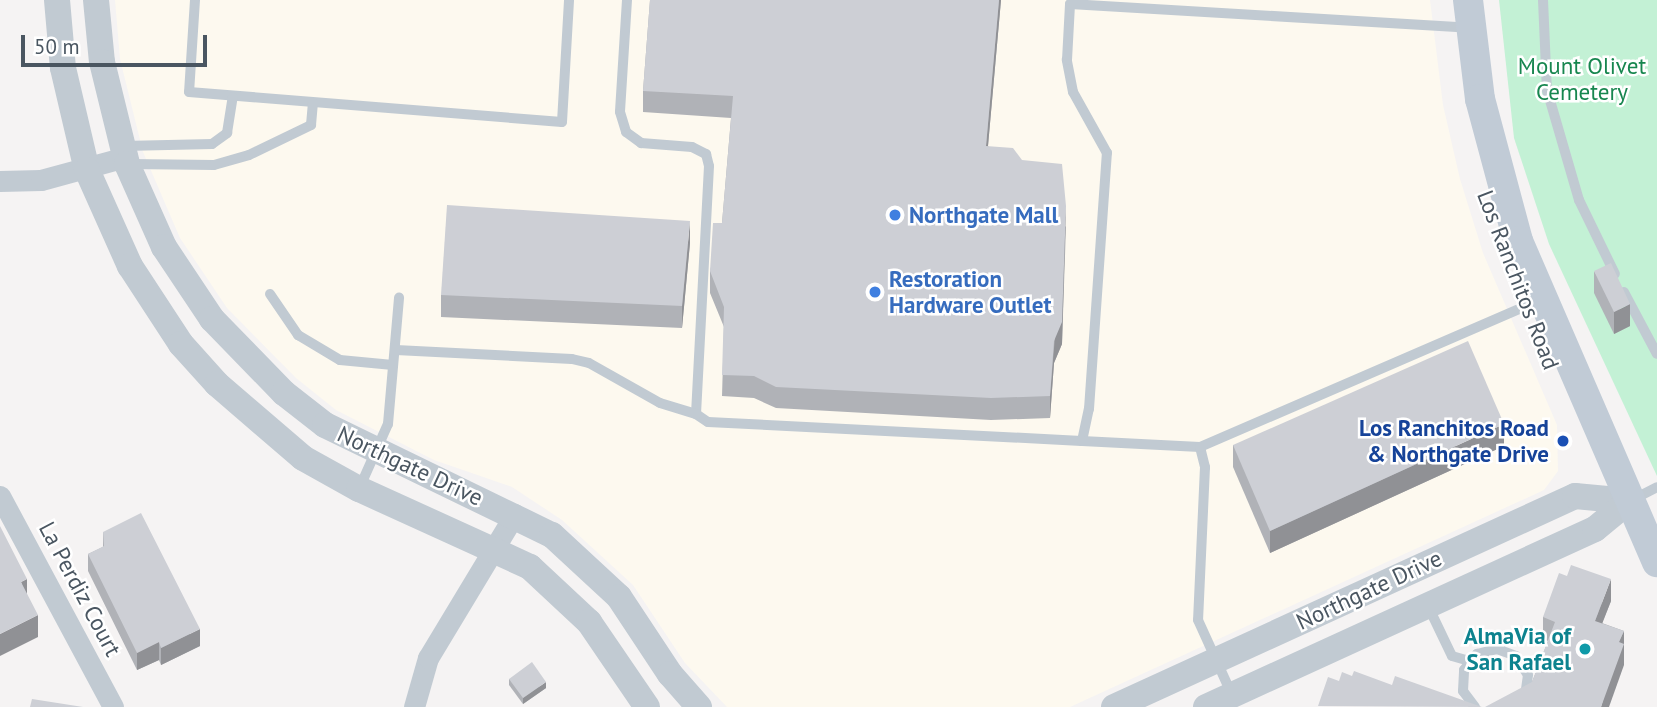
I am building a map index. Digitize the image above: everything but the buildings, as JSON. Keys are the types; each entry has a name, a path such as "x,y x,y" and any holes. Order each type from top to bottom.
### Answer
{"main road":[{"name":"Los Ranchitos Road","path":"1459,14 1477,175 1524,307 1590,451 1629,501"},
{"name":"Los Ranchitos Road","path":"1459,14 1496,171 1518,241 1657,562"}],"street":[{"name":"Northgate Drive","path":"57,0 63,68 87,170 130,266 181,344 258,422 303,458 359,489 497,549 530,567 589,622 647,707"},
{"name":"Northgate Drive","path":"96,0 102,62 124,156 164,247 212,319 284,393 325,425 378,454 515,514 552,535 619,597 670,674 699,707"},
{"path":"0,181 41,180 87,170 124,156"},
{"name":"La Perdiz Court","path":"0,496 113,707"},
{"name":"Northgate Drive","path":"1114,707 1575,496 1629,501"},
{"name":"Northgate Drive","path":"1206,707 1595,529 1629,501"},
{"path":"414,707 428,659 497,549 515,514"}],"lane":[{"path":"195,0 189,92 562,122 569,0"},
{"path":"627,0 620,112 626,132 641,143 692,147 706,154 709,166 696,414"},
{"path":"1543,0 1548,90 1579,200 1657,354"},
{"path":"1082,441 1089,409 1107,153 1073,92 1067,60 1071,2 1459,14"},
{"path":"124,156 212,144 227,133 233,97"},
{"path":"124,156 214,165 249,155 311,125 313,103"},
{"path":"270,294 298,335 340,360 393,365"},
{"path":"359,489 378,454 388,424 399,297"},
{"path":"396,350 572,359 589,363 660,403 696,414 708,422 1200,447 1524,307"},
{"path":"1200,447 1205,467 1198,620 1232,695"},
{"name":"Northgate Drive","path":"1629,501 1657,487"},
{"path":"1428,606 1452,656 1469,661"},
{"path":"1475,707 1462,680 1469,661 1487,650 1517,656 1524,664 1528,686 1516,707"}],"shaded area":[{"path":"115,0 1430,0 1443,105 1460,179 1483,253 1557,425 1558,471 1544,490 1070,707 727,707 685,663 633,585 562,520 512,487 434,460 336,410 296,378 227,308 180,238 143,152 120,59"}],"green space":[{"name":"Mount Olivet Cemetery","path":"1499,0 1657,0 1657,476 1549,244 1514,138"}],"place":[{"name":"Northgate Mall","path":"895,215"},
{"name":"Restoration Hardware Outlet","path":"875,292"},
{"name":"Los Ranchitos Road & Northgate Drive","path":"1563,441"},
{"name":"AlmaVia of San Rafael","path":"1585,649"}]}
